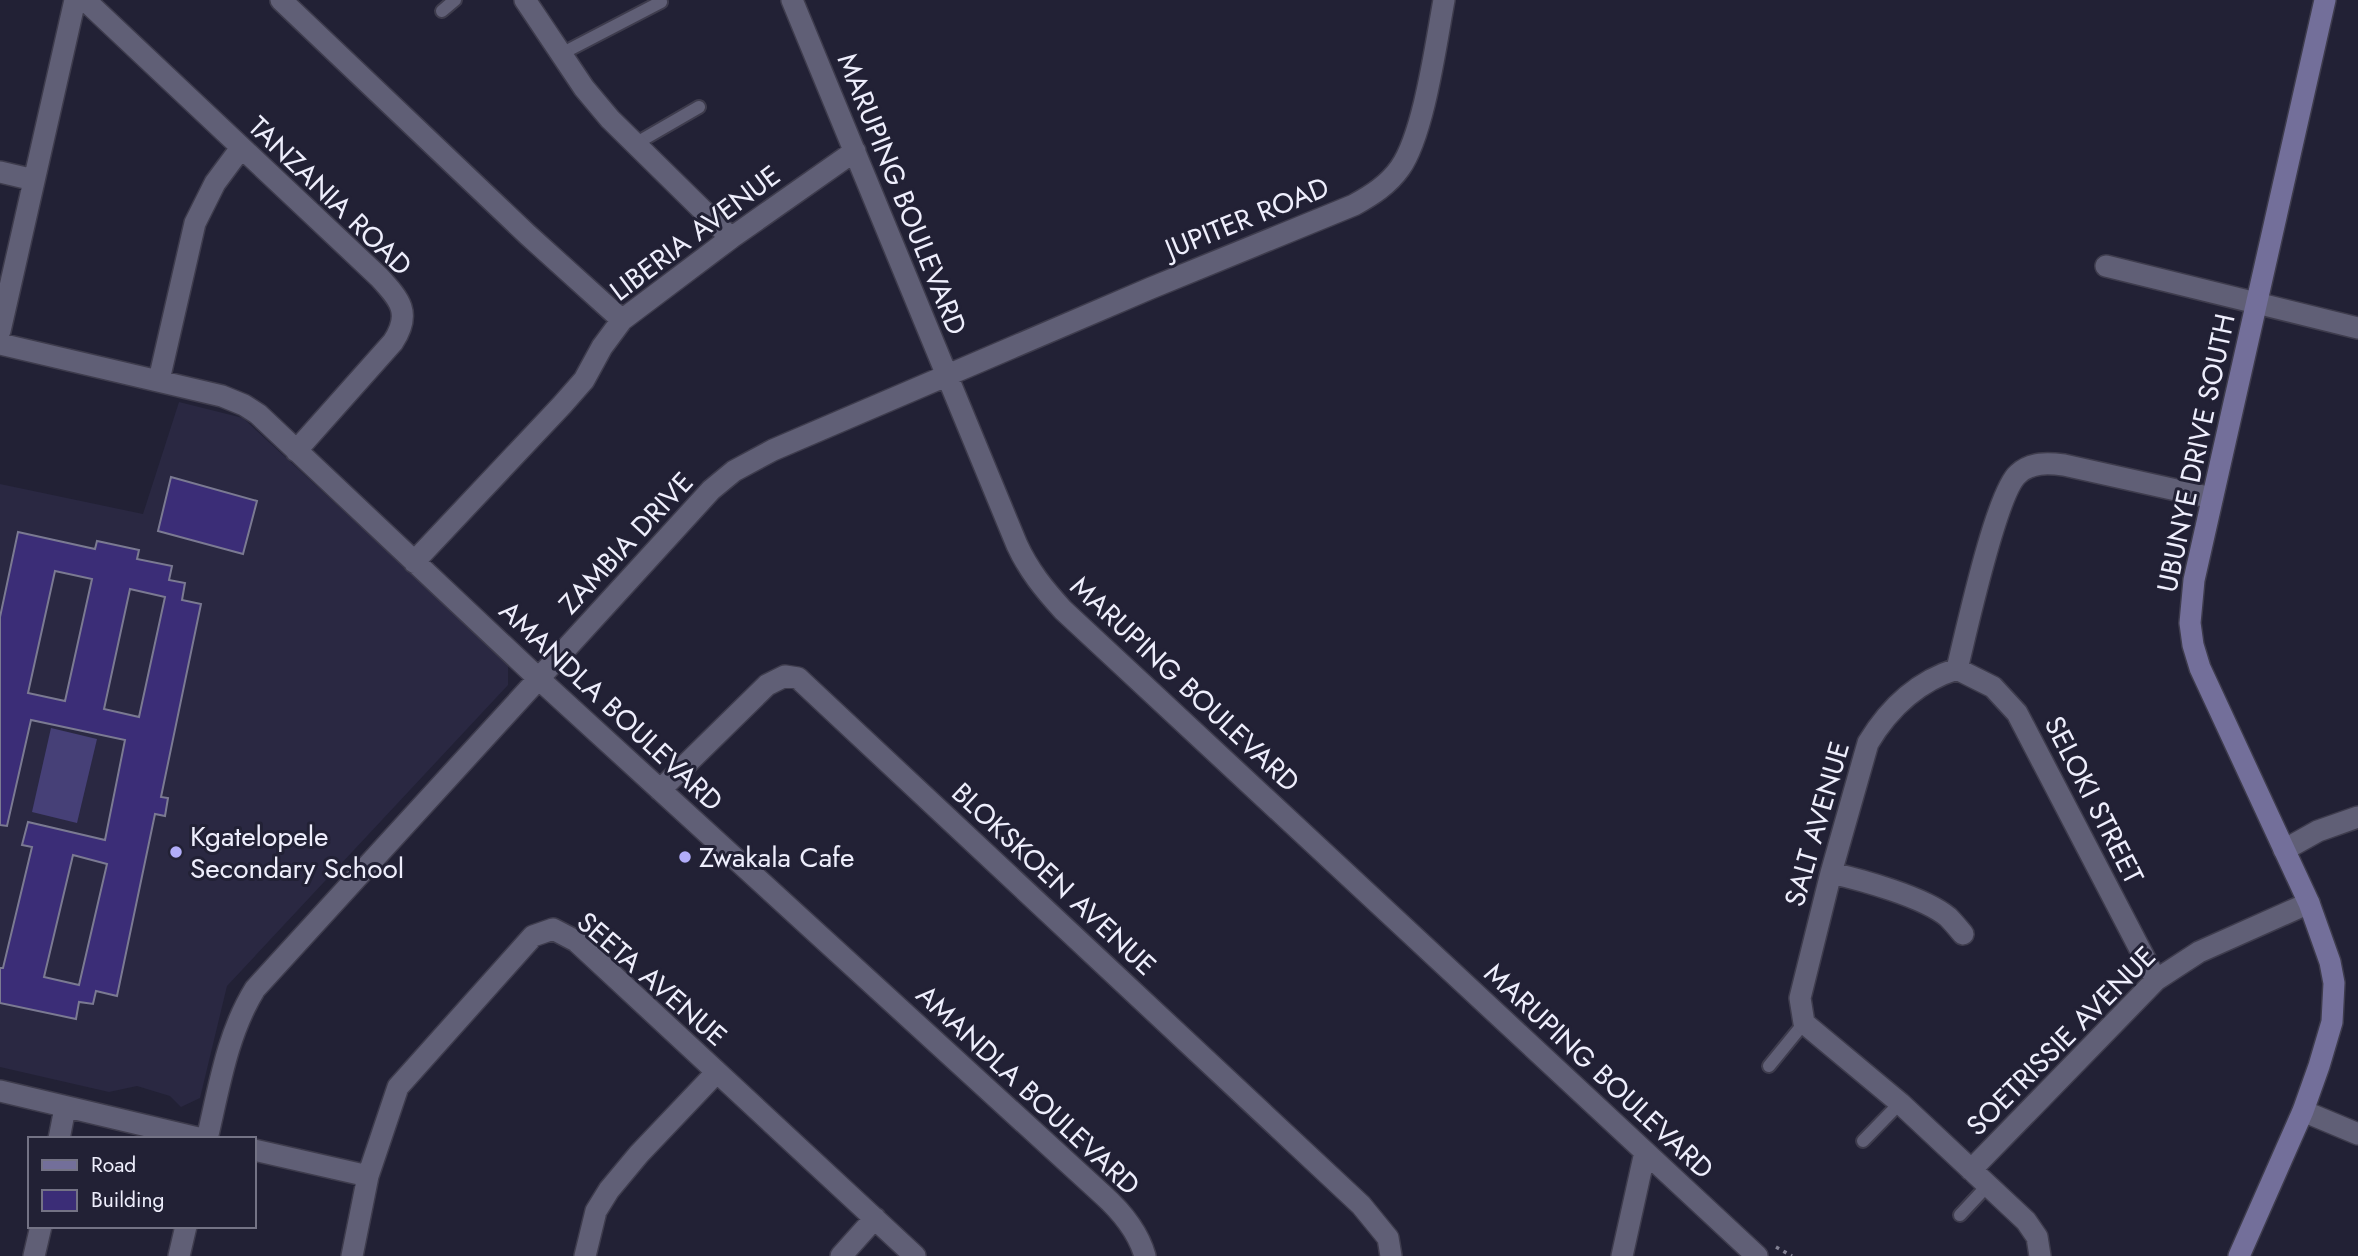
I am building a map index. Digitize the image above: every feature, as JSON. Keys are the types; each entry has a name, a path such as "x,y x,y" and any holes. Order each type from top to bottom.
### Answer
{"street":[{"path":"0,331 75,0"},
{"name":"TANZANIA ROAD","path":"85,0 379,277 394,294 403,313 400,331 393,342 296,450"},
{"path":"281,0 622,320"},
{"path":"525,0 584,88 635,144 731,238"},
{"name":"MARUPING BOULEVARD","path":"792,0 1025,562 1042,588 1757,1256"},
{"name":"JUPITER ROAD","path":"946,375 1354,205 1378,191 1401,167 1414,135 1444,0"},
{"name":"UBUNYE DRIVE SOUTH","path":"2239,1256 2303,1111 2327,1044 2334,1002 2330,962 2309,903 2210,692 2193,645 2190,623 2194,580 2325,0"},
{"path":"159,380 195,223 215,183 241,148"},
{"name":"LIBERIA AVENUE","path":"414,562 568,398 622,320 731,238 855,151"},
{"path":"0,172 34,180"},
{"path":"2106,266 2358,328"},
{"name":"AMANDLA BOULEVARD","path":"0,344 222,396 258,414 539,679 1108,1199 1138,1237 1145,1256"},
{"name":"ZAMBIA DRIVE","path":"205,1137 231,1039 255,989 711,490 734,471 773,450 946,375"},
{"path":"1957,669 2001,503 2016,475 2027,467 2046,463 2064,465 2212,498"},
{"name":"SALT AVENUE","path":"1804,1023 1800,998 1862,759 1872,735 1907,696 1926,682 1957,669"},
{"name":"SELOKI STREET","path":"1957,669 1993,687 2017,713 2155,980"},
{"name":"BLOKSKOEN AVENUE","path":"660,790 767,685 785,676 798,678 1361,1205 1388,1238 1391,1256"},
{"path":"2284,850 2318,831 2358,817"},
{"path":"1831,873 1865,881 1923,904 1947,916 1963,934"},
{"name":"SOETRISSIE AVENUE","path":"1971,1170 2155,980 2199,952 2309,903"},
{"name":"SEETA AVENUE","path":"352,1256 368,1176 398,1087 516,954 533,936 544,931 560,932 576,942 915,1256"},
{"path":"1804,1023 1900,1103 2026,1221 2038,1237 2040,1256"},
{"path":"585,1256 596,1211 609,1190 639,1154 716,1073"},
{"path":"0,1091 195,1137"},
{"path":"59,1137 65,1108"},
{"path":"2303,1111 2358,1134"},
{"path":"256,1150 368,1176"},
{"path":"1622,1256 1646,1152"},
{"path":"841,1256 875,1218"},
{"path":"34,1256 41,1228"},
{"path":"179,1256 186,1228"}],"lane":[{"path":"442,11 456,0"},
{"path":"561,54 662,2"},
{"path":"635,144 699,107"},
{"path":"1769,1066 1804,1023"},
{"path":"1863,1141 1900,1103"},
{"path":"1960,1215 1988,1185"}],"shaded area":[{"name":"Kgatelopele Secondary School","path":"179,402 243,418 508,663 508,685 227,986 200,1098 181,1107 170,1096 137,1086 109,1092 0,1067 0,484 143,514"},
{"path":"51,728 97,739 77,823 32,812"}],"building":[{"path":"171,477 257,501 243,554 158,531"},
{"path":"18,532 95,549 97,541 139,550 137,559 172,566 169,580 185,583 182,600 201,604 161,797 168,798 165,816 155,814 117,996 96,991 93,1004 79,1002 76,1019 0,1003 0,968 3,968 32,847 22,845 28,822 105,840 125,740 31,720 7,826 0,825 0,617","holes":["55,571 92,579 65,701 28,693","130,589 165,597 139,717 104,709","73,855 107,864 79,985 44,977"]}],"place":[{"name":"Kgatelopele Secondary School","path":"176,852"},
{"name":"Zwakala Cafe","path":"685,857"}]}
